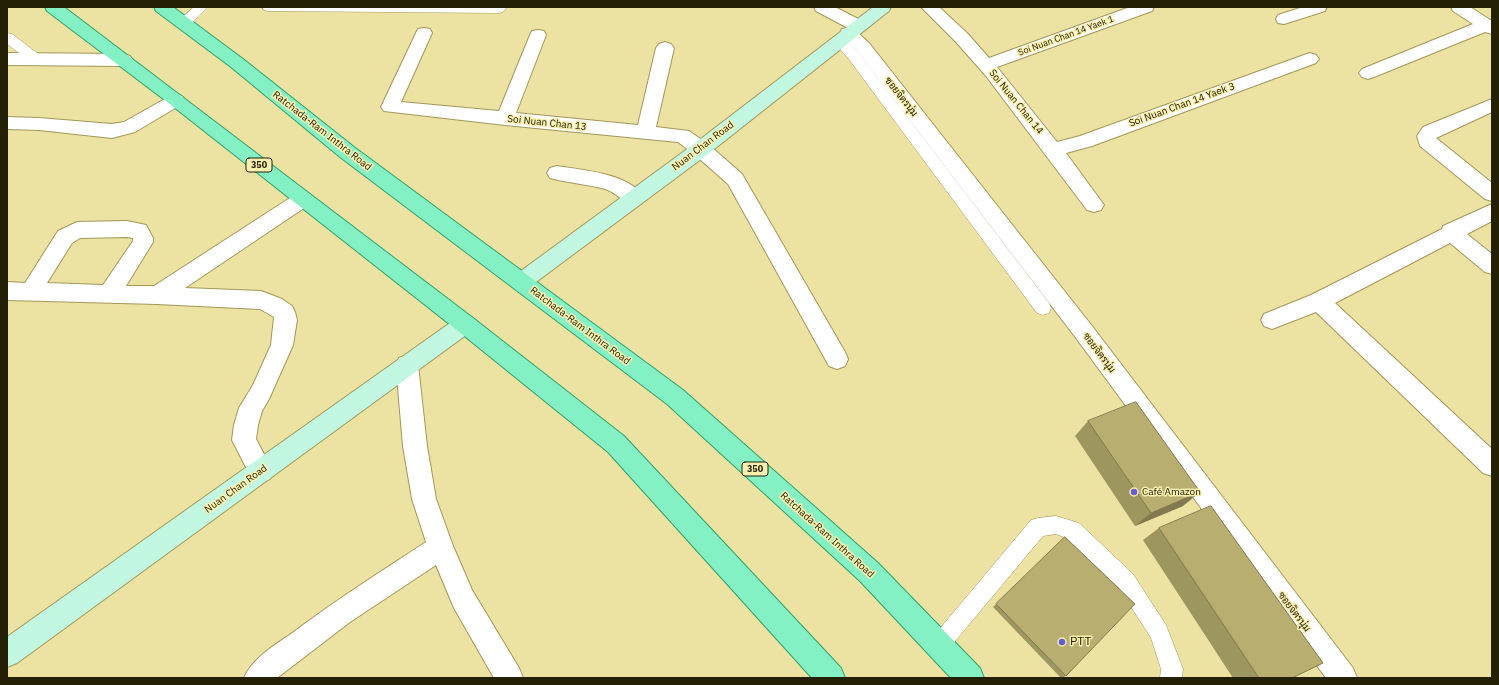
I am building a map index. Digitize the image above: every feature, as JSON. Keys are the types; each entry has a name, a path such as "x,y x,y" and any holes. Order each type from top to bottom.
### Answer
{"main road":[{"name":"350","path":"53,7 176,100 465,324 616,444 831,678"},
{"name":"Ratchada-Ram Inthra Road","path":"162,7 237,63 347,152 675,397 869,572 970,678"},
{"name":"Nuan Chan Road","path":"521,282 701,149 883,7"},
{"name":"Nuan Chan Road","path":"7,653 465,324"}],"street":[{"name":"ซอยจิตรนุ่ม","path":"822,7 862,47 1084,332 1343,678"},
{"name":"Soi Nuan Chan 14","path":"929,7 949,24 986,65 1094,205"},
{"name":"Soi Nuan Chan 14 Yaek 1","path":"986,65 1146,7"},
{"path":"1284,19 1319,7"},
{"path":"1459,7 1490,22"},
{"path":"1485,7 1490,22"},
{"path":"1368,73 1490,22"},
{"name":"Soi Nuan Chan 13","path":"424,33 390,107 682,136 701,149 735,179 837,359"},
{"path":"505,119 538,35"},
{"path":"645,133 665,48"},
{"path":"7,59 124,60"},
{"name":"Soi Nuan Chan 14 Yaek 3","path":"1053,150 1085,141 1310,59"},
{"path":"7,123 39,124 112,131 129,126 176,100"},
{"path":"1492,105 1430,132 1426,136 1427,141 1492,194"},
{"path":"557,173 612,183 634,198"},
{"path":"157,295 303,199"},
{"path":"1272,320 1319,301 1450,232 1492,212"},
{"path":"30,292 64,237 70,233 77,230 127,229 139,231 143,238 142,242 110,294"},
{"path":"1450,232 1492,266"},
{"path":"7,291 157,295 261,300 274,305 284,312 286,320 282,345 261,392 251,408 246,425 244,440 261,471"},
{"path":"1319,301 1492,465"},
{"path":"407,365 415,446 423,494 440,547 464,599 509,678"},
{"path":"258,678 269,667 341,613 440,547"}],"lane":[{"path":"183,24 202,7"},
{"path":"268,7 499,9 501,7"},
{"path":"848,33 853,55 1043,308"},
{"path":"7,37 36,59"},
{"path":"939,645 1022,544 1038,527 1056,525 1072,530 1126,581 1159,632 1172,669 1171,678"}],"building":[{"path":"1136,402 1200,492 1151,513 1088,421"},
{"path":"1211,506 1323,663 1292,678 1259,678 1159,528"},
{"name":"PTT","path":"1065,537 1135,604 1066,676 996,604"}],"place":[{"name":"Café Amazon","path":"1134,492"},
{"name":"PTT","path":"1062,642"}]}
